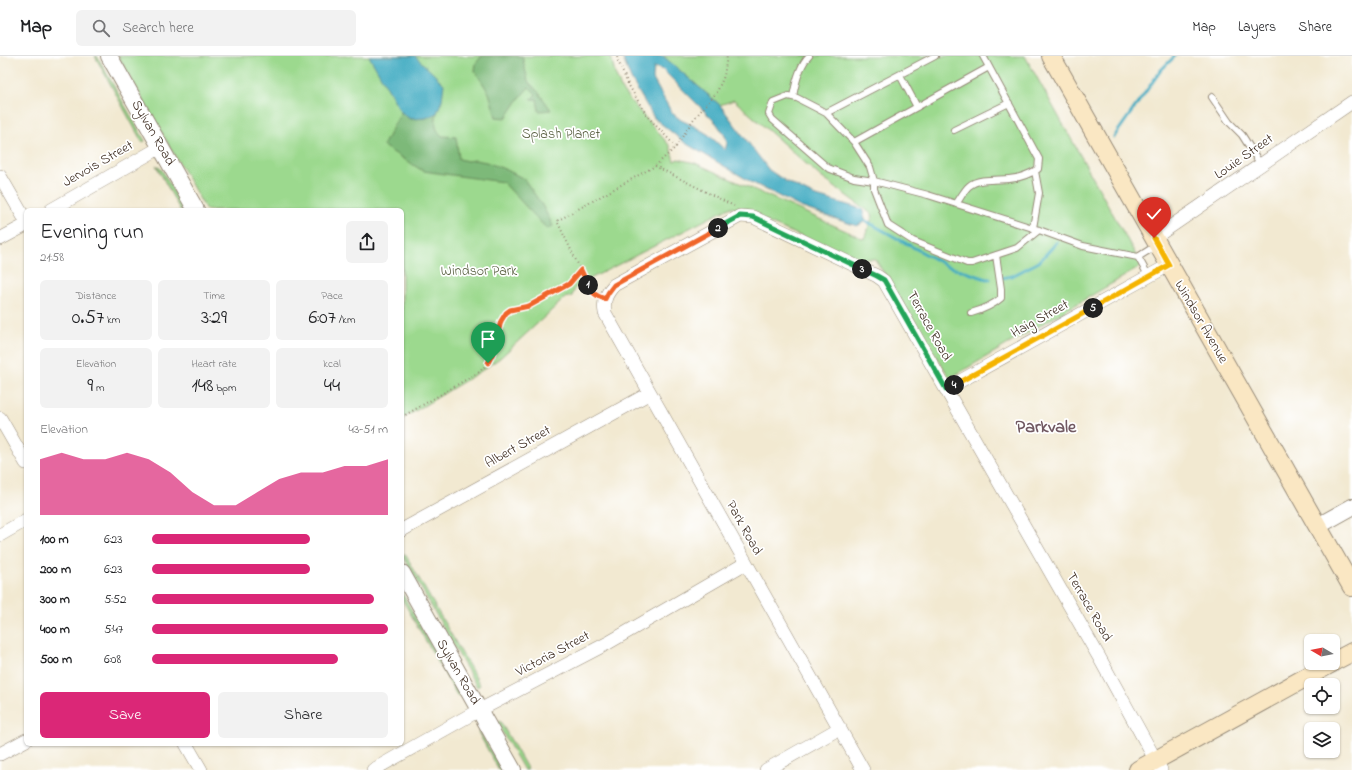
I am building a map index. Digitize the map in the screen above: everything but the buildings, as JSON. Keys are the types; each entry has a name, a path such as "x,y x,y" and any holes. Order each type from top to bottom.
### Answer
{"main road":[{"name":"Windsor Avenue","path":"1051,56 1352,587"},
{"path":"1340,659 1352,652"},
{"path":"1138,770 1158,765 1320,670"}],"street":[{"name":"Sylvan Road","path":"109,56 195,208"},
{"name":"Louie Street","path":"1156,241 1261,165 1352,102"},
{"name":"Jervois Street","path":"54,208 161,147"},
{"path":"0,176 24,218"},
{"path":"605,299 614,285 740,216"},
{"name":"Terrace Road","path":"740,216 753,217 884,280 1099,657 1158,765"},
{"path":"0,239 24,226"},
{"name":"Haig Street","path":"946,389 1169,265"},
{"name":"Park Road","path":"605,299 605,313 863,770"},
{"name":"Albert Street","path":"404,529 650,393"},
{"path":"0,418 24,460"},
{"path":"1318,526 1352,507"},
{"path":"0,535 24,521"},
{"name":"Victoria Street","path":"373,770 480,710 608,643 746,562"},
{"name":"Sylvan Road","path":"404,577 513,770"},
{"path":"766,770 840,728"},
{"path":"0,754 24,741"},
{"path":"187,746 201,770"}],"lane":[{"path":"794,97 795,87 805,60 809,56"},
{"path":"826,113 935,56"},
{"path":"983,56 1039,159 1038,169 1036,171 1039,193 1036,229 1017,248 972,263 967,263 913,241 888,225 874,189 874,181 870,167 854,142 826,113 794,97 788,96 773,102 769,114 772,119 828,168 854,178 874,181 928,195 1036,229 1083,246 1138,256"},
{"path":"854,142 989,67"},
{"path":"900,75 917,107"},
{"path":"1212,97 1228,122 1242,135 1261,165"},
{"path":"954,130 1009,103"},
{"path":"956,204 968,186 994,179 1008,179 1030,174 1036,171"},
{"path":"1138,256 1156,241"},
{"path":"971,313 982,310 994,304 1000,298 1001,289 996,255"},
{"path":"1138,256 1149,277"}],"path":[{"path":"617,56 628,84 647,116 676,147"},
{"path":"605,299 596,296 592,292 557,221 655,166 676,147 693,120 717,92 724,76 727,56"},
{"path":"655,166 733,205 740,216"},
{"path":"404,416 479,372 488,363 492,355 501,321 506,313 510,310 529,306 569,284 581,270"}],"green space":[{"path":"95,56 97,56 145,141 142,142"},
{"path":"118,56 611,56 615,74 623,92 670,146 674,161 678,159 695,163 864,239 873,215 821,177 734,100 720,105 663,56 1025,56 1142,266 950,378 875,259 863,259 846,255 731,207 576,286 572,296 565,298 500,358 404,418 404,208 205,208"},
{"path":"482,56 522,56 528,81 551,110 539,111 537,99 531,100 536,94 529,87 506,118 496,117 489,93 475,71 476,63"},
{"path":"401,112 410,119 426,118 437,113 436,128 442,136 456,137 459,159 486,162 507,170 524,179 542,205 553,226 547,229 503,182 423,171 383,146"},
{"path":"156,165 162,170 183,208 179,208"},
{"path":"404,554 480,685 477,687 404,558"},
{"path":"404,597 460,696 458,697 404,602"},
{"path":"500,721 528,770 524,770 497,723"},
{"path":"479,731 502,770 499,770 478,732"}],"water":[{"path":"369,56 415,56 444,84 442,100 437,113 426,118 410,119 401,112"},
{"path":"622,56 663,56 720,105 769,170 787,182 813,195 862,209 866,221 857,226 800,207 751,182 685,143 654,118 631,79","holes":["654,67 663,70 717,124 725,136 727,143 725,150 709,135 681,120 672,113 653,79"]}],"waterway":[{"path":"1114,137 1161,70 1175,56"},
{"path":"866,221 947,266 990,279"},
{"path":"1001,278 1012,276 1039,262 1057,242"}],"district":[{"name":"Parkvale","path":"1046,428"}],"route":[{"path":"488,363 492,355 501,321 510,310 529,306 569,284 581,270 592,292 596,296 605,299 614,285 740,216 746,216 753,217 884,280 946,389 1169,265 1154,238"}],"park label":[{"name":"Splash Planet","path":"561,134"},
{"name":"Windsor Park","path":"479,271"}]}
